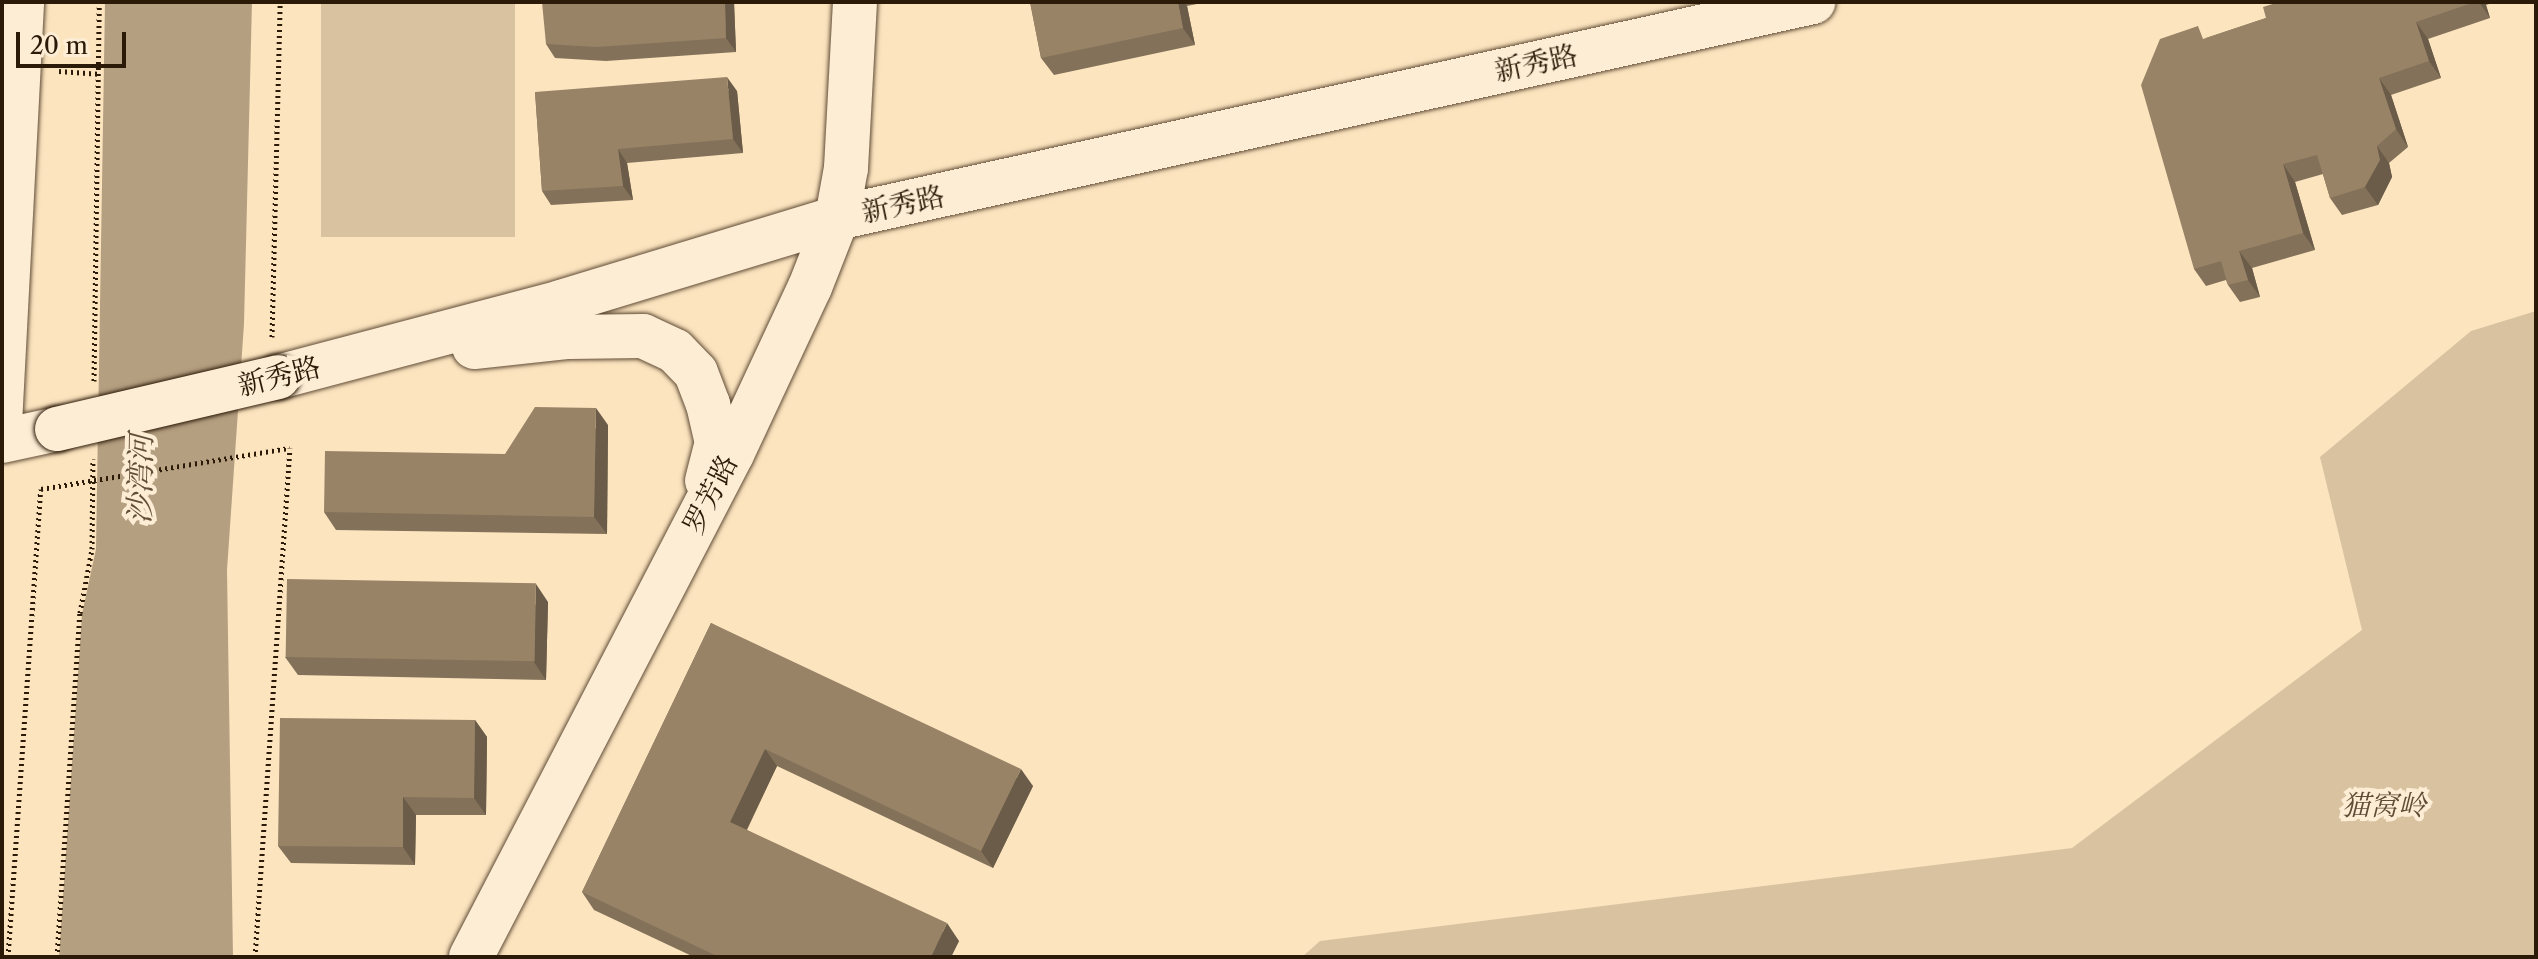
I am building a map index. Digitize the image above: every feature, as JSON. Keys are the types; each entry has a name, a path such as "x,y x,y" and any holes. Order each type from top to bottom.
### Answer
{"main road":[{"name":"罗芳路","path":"471,957 698,519 810,287 837,218 846,168 855,2"},
{"name":"新秀路","path":"2,441 57,429 288,364 561,302 837,218 1813,2"},
{"path":"288,364 568,337 643,336 675,351 696,373 708,404 717,442 698,519"}],"street":[{"path":"2,424 24,2"}],"path":[{"path":"94,392 99,2"},
{"path":"280,2 288,364"},
{"path":"8,957 41,489 290,448 255,957"},
{"path":"57,957 80,613 92,549 93,455"}],"green space":[{"path":"321,2 515,2 515,237 321,237"},
{"name":"猫窝岭","path":"2536,311 2536,957 1302,957 1320,941 2072,848 2362,630 2320,457 2471,331"}],"water":[{"name":"沙湾河","path":"105,2 252,2 244,324 227,570 233,957 59,957 82,614 96,549"}],"building":[{"path":"542,2 725,2 726,38 597,47 546,44"},
{"path":"1030,2 1178,2 1183,28 1041,58"},
{"path":"2279,2 2475,2 2416,22 2429,61 2379,78 2396,129 2377,146 2380,160 2365,187 2330,198 2317,155 2283,164 2303,233 2239,251 2248,280 2228,285 2221,261 2194,269 2141,85 2160,39 2198,26 2203,39 2266,18 2263,7"},
{"path":"727,77 733,139 618,149 623,186 542,191 535,92"},
{"path":"535,407 596,408 594,517 324,512 325,451 505,454"},
{"path":"287,579 536,583 535,661 286,657"},
{"path":"711,623 1021,769 981,851 765,749 730,822 947,923 931,957 719,957 582,892"},
{"path":"280,718 475,720 474,798 403,797 403,847 278,846"}]}
